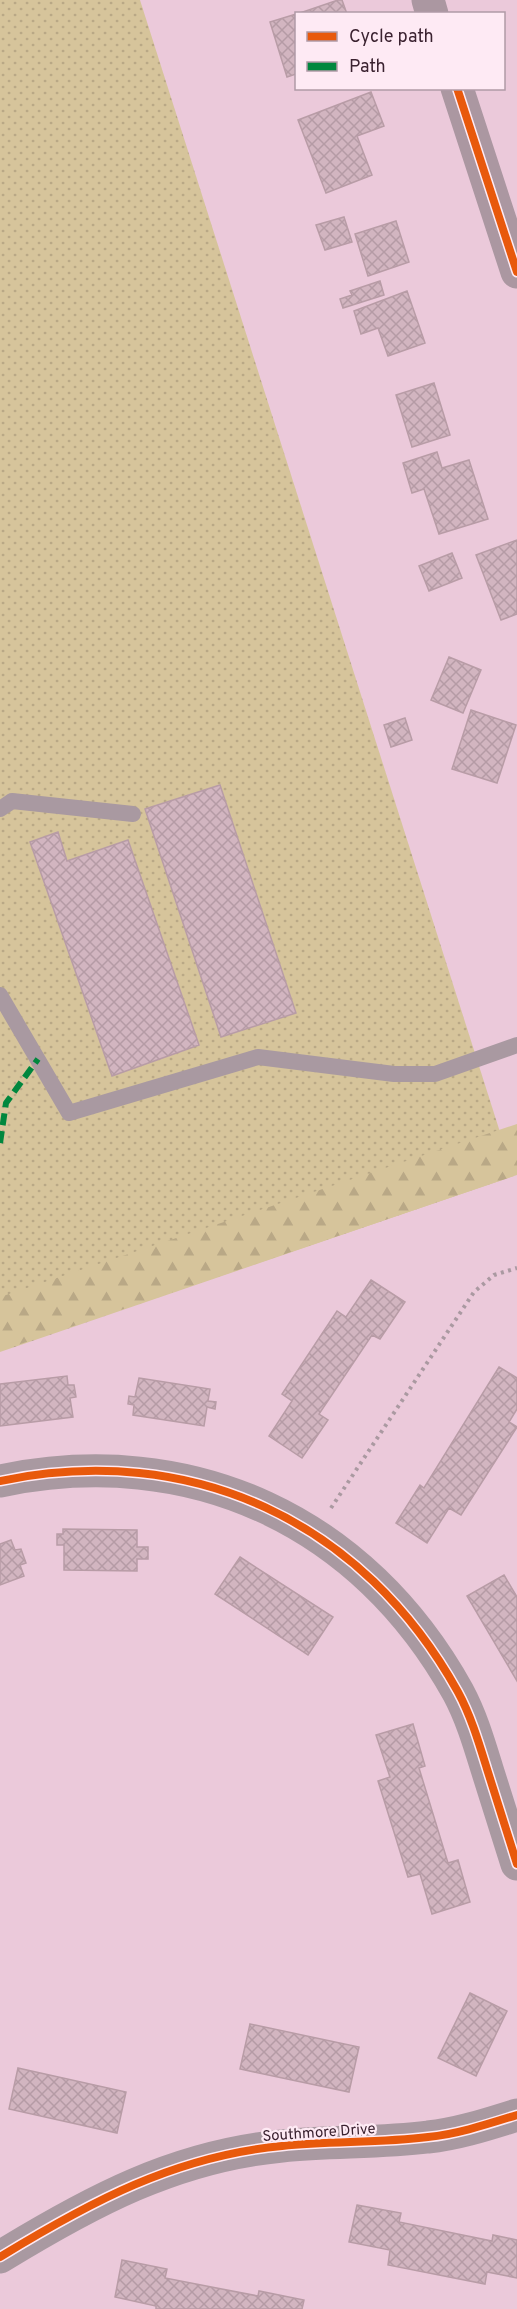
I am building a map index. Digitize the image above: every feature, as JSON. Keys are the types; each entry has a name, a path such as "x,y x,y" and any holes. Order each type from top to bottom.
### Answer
{"street":[{"path":"458,90 517,272"},
{"path":"0,1481 33,1474 79,1471 143,1472 199,1482 245,1498 305,1527 346,1557 407,1616 432,1650 459,1694 476,1734 517,1864"},
{"name":"Southmore Drive","path":"0,2257 66,2217 107,2196 192,2162 282,2146 430,2137 483,2126 517,2115"}],"lane":[{"path":"0,809 12,801 133,814"},
{"path":"0,995 69,1113 258,1057 394,1074 435,1074 517,1045"}],"path":[{"path":"314,1534 474,1292 494,1275 517,1268"}],"green space":[{"path":"0,0 140,0 514,1176 0,1352"},
{"path":"517,1124 517,1175 0,1351 0,1297"}],"building":[{"path":"342,0 346,12 303,12"},
{"path":"295,14 295,74 287,77 270,22"},
{"path":"371,92 384,126 357,136 372,175 326,193 298,120"},
{"path":"344,217 352,242 325,250 316,225"},
{"path":"396,221 409,262 368,276 355,234"},
{"path":"380,281 384,295 343,308 340,299 352,295 350,291"},
{"path":"407,291 425,343 388,356 378,328 361,334 354,311"},
{"path":"434,383 450,435 412,447 396,395"},
{"path":"437,452 442,468 469,460 488,519 439,534 424,489 412,493 403,463"},
{"path":"517,540 517,614 501,620 476,555"},
{"path":"452,553 462,578 429,591 419,566"},
{"path":"449,657 481,670 463,713 431,700"},
{"path":"471,710 516,725 497,783 452,769"},
{"path":"405,718 412,740 391,747 384,725"},
{"path":"220,785 296,1013 221,1037 145,809"},
{"path":"58,832 67,861 128,840 199,1045 112,1076 30,842"},
{"path":"371,1280 405,1302 380,1339 372,1335 319,1414 328,1420 302,1458 269,1436 292,1401 282,1394 337,1311 346,1317"},
{"path":"499,1367 517,1378 517,1409 509,1422 517,1427 461,1515 449,1508 427,1543 396,1523 420,1485 424,1488"},
{"path":"67,1376 68,1385 74,1385 76,1397 70,1398 73,1417 0,1426 0,1384"},
{"path":"139,1378 210,1389 208,1401 216,1402 215,1409 207,1407 204,1426 133,1415 134,1405 128,1404 129,1396 135,1397"},
{"path":"63,1529 137,1530 137,1547 148,1547 148,1559 137,1559 137,1571 64,1570 64,1545 57,1545 57,1534 63,1534"},
{"path":"11,1540 15,1550 21,1549 26,1563 20,1565 24,1576 0,1585 0,1544"},
{"path":"240,1557 333,1617 308,1655 215,1594"},
{"path":"504,1575 517,1597 517,1681 467,1596"},
{"path":"413,1724 425,1766 419,1768 448,1863 458,1860 470,1902 432,1914 420,1874 408,1877 378,1781 390,1777 376,1735"},
{"path":"470,1993 507,2011 476,2076 438,2058"},
{"path":"250,2024 359,2047 349,2092 240,2069"},
{"path":"18,2068 126,2092 117,2133 9,2109"},
{"path":"357,2205 401,2213 399,2222 492,2241 493,2235 517,2240 517,2278 487,2272 485,2284 388,2265 390,2250 349,2242"},
{"path":"122,2260 167,2269 165,2278 258,2296 259,2291 304,2300 302,2309 156,2309 156,2306 115,2297"}],"marked path":[{"path":"0,1143 6,1103 38,1059"}],"cycle path":[{"path":"458,90 517,272"},
{"path":"0,1481 71,1472 139,1473 204,1485 265,1507 322,1540 373,1581 419,1632 458,1692 478,1740 517,1864"},
{"path":"0,2257 101,2200 169,2171 205,2160 243,2151 282,2146 439,2136 517,2115"}]}
